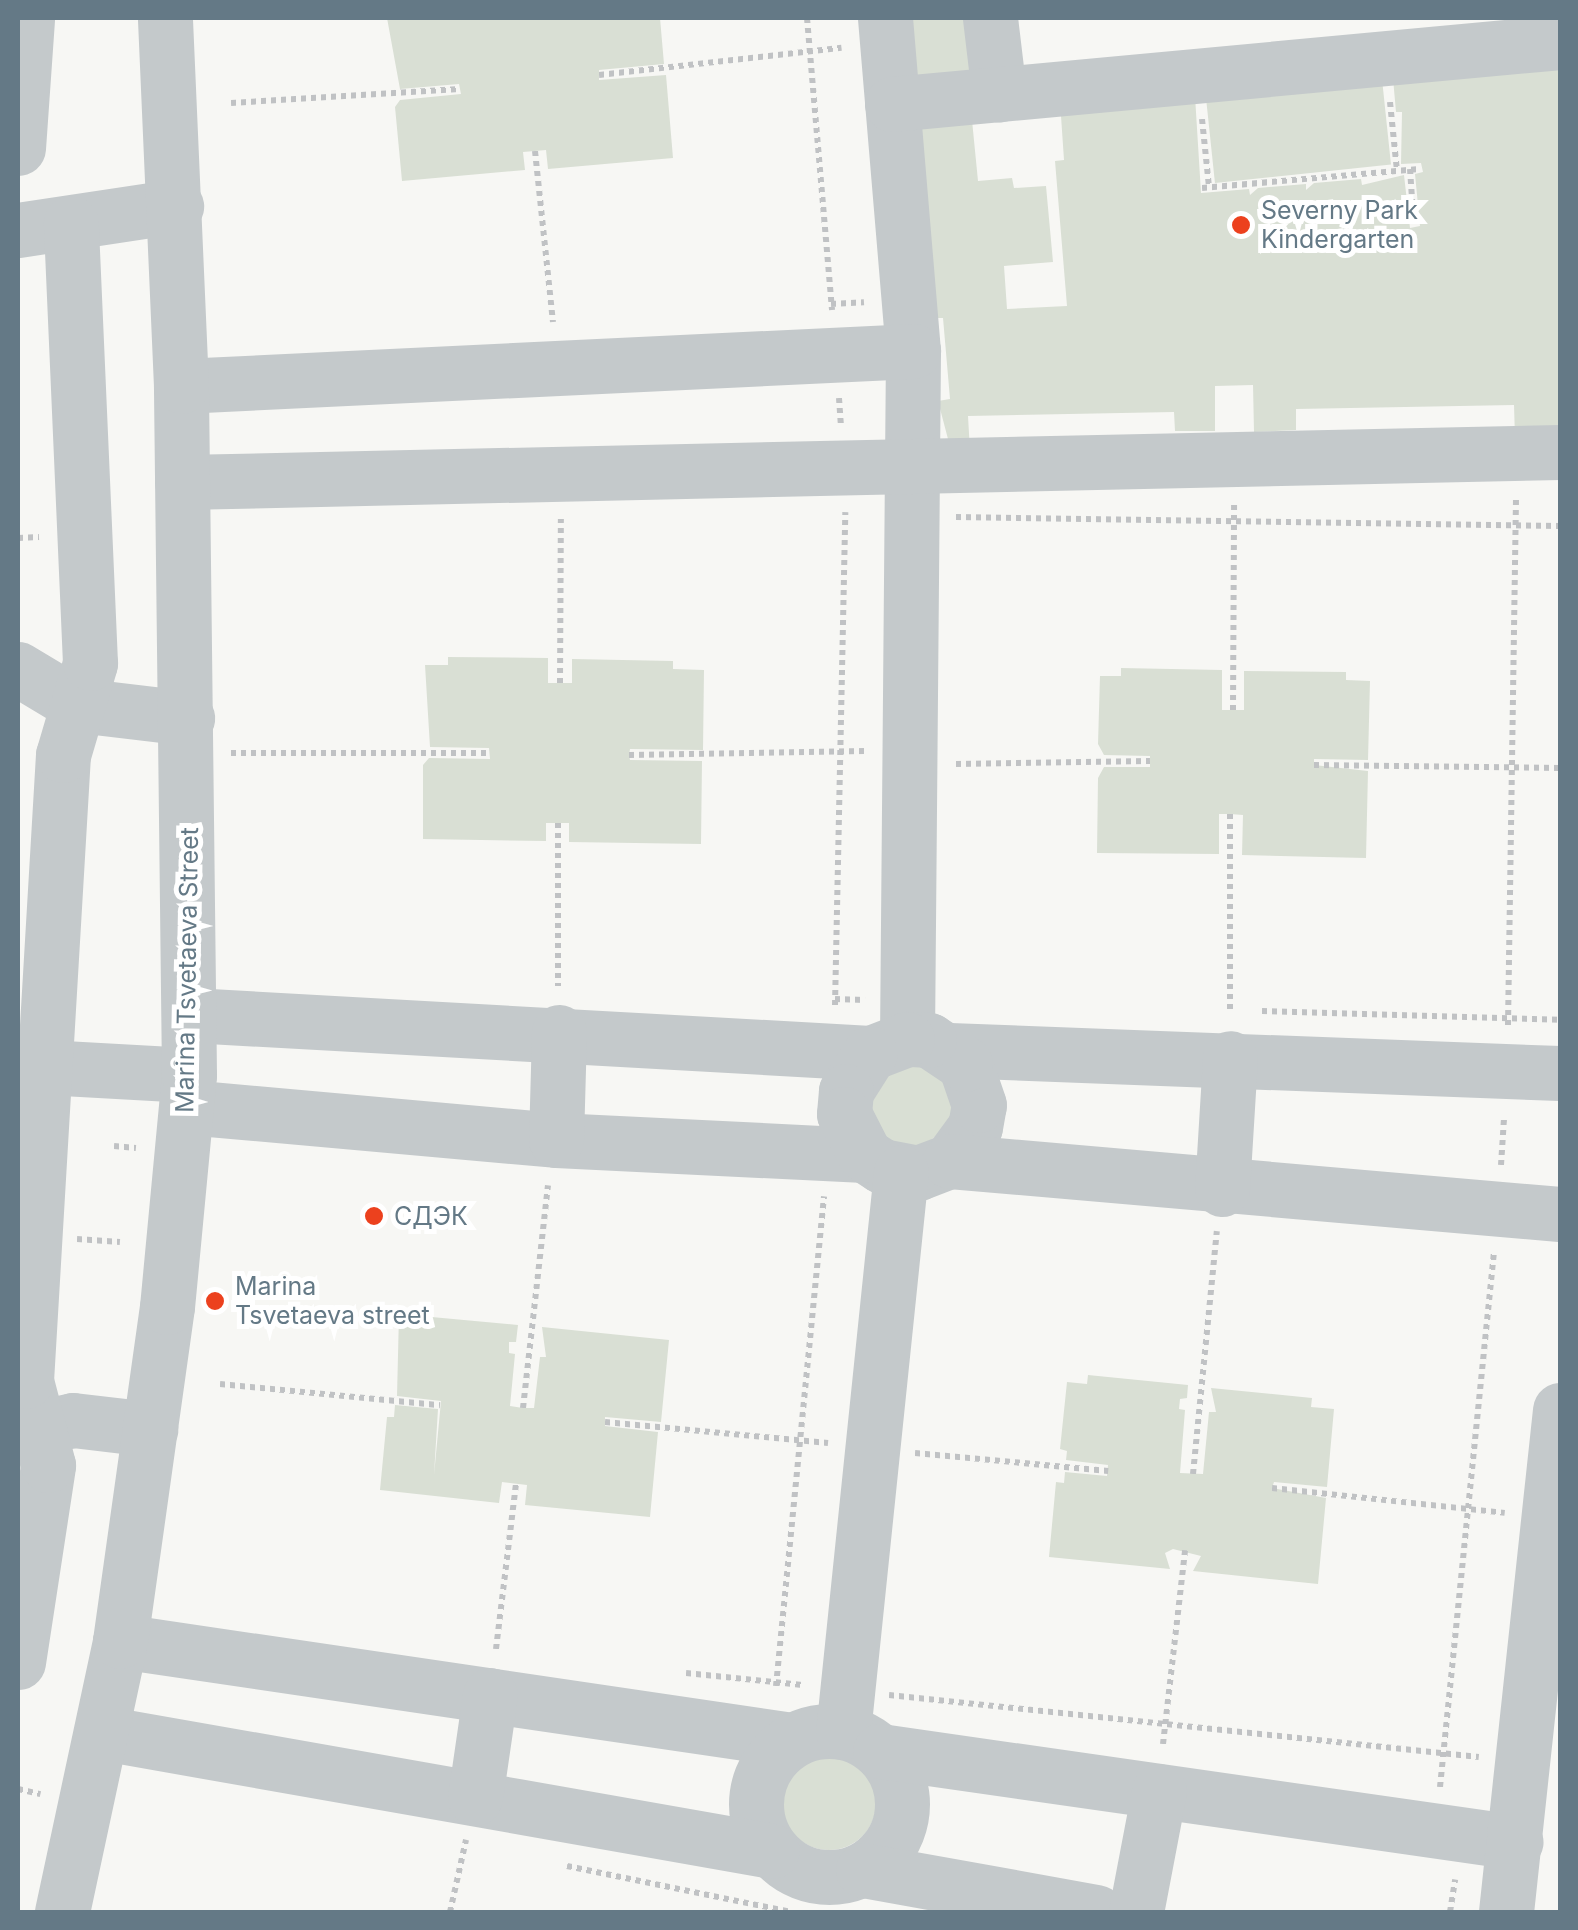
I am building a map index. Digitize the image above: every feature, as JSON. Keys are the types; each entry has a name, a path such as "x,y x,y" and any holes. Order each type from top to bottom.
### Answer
{"street":[{"path":"18,148 27,18"},
{"name":"Marina Tsvetaeva Street","path":"62,1912 120,1640 150,1429 188,1091 191,1016 181,386 165,18"},
{"path":"990,18 998,94"},
{"path":"821,1740 886,1162 844,1114 846,1091 890,1047 911,758 913,351 886,30"},
{"path":"892,104 1198,75 1402,44 1560,42"},
{"path":"18,230 176,206"},
{"path":"18,1662 48,1465 28,1428 26,1381 35,1089 34,989 63,755 90,664 71,223"},
{"path":"181,386 913,351"},
{"path":"182,482 1539,452"},
{"path":"18,669 78,705 187,735"},
{"path":"191,1016 1560,1073"},
{"path":"556,1140 559,1032"},
{"path":"886,1162 976,1127 979,1105 965,1064 890,1047"},
{"path":"1222,1189 1230,1058"},
{"path":"35,1089 188,1091 556,1140 1560,1214"},
{"path":"1506,1912 1560,1410"},
{"path":"28,1428 73,1420 150,1429"},
{"path":"120,1640 1516,1842"},
{"path":"475,1798 490,1695"},
{"path":"103,1733 475,1798 814,1877 1096,1912"},
{"path":"814,1877 760,1829 759,1779 821,1740"},
{"path":"814,1877 895,1837 902,1815 902,1792 821,1740"},
{"path":"1136,1912 1159,1790"}],"path":[{"path":"807,18 845,467 841,752 890,1047"},
{"path":"598,75 810,52 886,30"},
{"path":"1398,171 1402,44"},
{"path":"1198,75 1206,188 1415,169 1414,226"},
{"path":"231,103 460,89"},
{"path":"536,151 557,368"},
{"path":"1507,1072 1512,768 1539,452"},
{"path":"1233,710 1235,458"},
{"path":"560,683 562,474"},
{"path":"187,735 490,752"},
{"path":"629,755 841,752 911,758 1150,760"},
{"path":"1314,766 1560,768"},
{"path":"1230,814 1230,1058"},
{"path":"558,823 559,1032"},
{"path":"523,1408 556,1140"},
{"path":"114,1146 137,1148"},
{"path":"821,1740 886,1162"},
{"path":"1193,1474 1222,1189"},
{"path":"1434,1830 1493,1275"},
{"path":"220,1384 440,1406"},
{"path":"490,1695 516,1484"},
{"path":"1272,1488 1550,1518"},
{"path":"1159,1790 1185,1550"},
{"path":"18,1790 51,1796"},
{"path":"450,1912 475,1798"}],"shaded area":[{"path":"387,18 660,18 664,64 599,70 599,80 666,75 673,158 548,169 546,150 523,152 525,170 402,181 395,107 400,100 461,94 459,84 400,89"},
{"path":"902,18 971,18 972,71 918,87"},
{"name":"Severny Park Kindergarten","path":"1560,65 1560,436 1515,438 1514,405 1296,409 1296,430 1254,432 1253,385 1215,386 1215,431 1175,431 1174,412 968,416 970,451 948,439 938,401 950,399 943,318 929,318 918,118 971,110 978,181 1012,178 1014,188 1046,186 1053,262 1004,266 1007,309 1067,306 1055,161 1064,160 1061,116 1195,96 1201,193 1249,189 1250,195 1258,188 1306,184 1306,190 1314,183 1361,179 1362,185 1404,175 1410,228 1420,226 1415,174 1423,172 1421,163 1401,164 1402,112 1396,112 1392,67"},
{"path":"1382,79 1391,165 1215,183 1206,98"},
{"path":"448,657 548,658 548,683 572,683 572,659 673,661 673,669 704,670 703,750 630,749 629,755 630,760 702,761 701,844 569,842 569,823 546,823 546,841 423,839 423,765 429,758 490,759 489,748 430,747 425,665 448,665"},
{"path":"1121,668 1222,670 1222,710 1244,710 1244,671 1346,672 1346,680 1370,681 1368,760 1314,759 1314,765 1368,771 1366,858 1242,855 1243,815 1230,814 1219,814 1219,854 1097,853 1098,778 1104,767 1150,767 1150,756 1104,755 1098,744 1100,676 1121,676"},
{"path":"937,1062 957,1119 920,1149 890,1144 870,1123 871,1079 880,1068"},
{"path":"399,1314 518,1325 516,1342 509,1342 509,1353 515,1354 510,1406 523,1408 534,1408 540,1357 546,1357 542,1327 669,1340 661,1422 605,1417 605,1426 658,1432 650,1517 525,1505 527,1485 502,1482 499,1503 380,1490 387,1417 394,1417 395,1405 438,1409 434,1475 441,1401 397,1396"},
{"path":"1088,1375 1188,1385 1187,1398 1180,1399 1179,1409 1185,1410 1180,1473 1203,1474 1209,1412 1216,1412 1211,1388 1312,1398 1311,1407 1334,1409 1327,1487 1274,1482 1272,1488 1326,1498 1318,1584 1193,1571 1201,1556 1173,1549 1165,1553 1170,1569 1049,1557 1056,1482 1064,1483 1065,1472 1107,1476 1108,1465 1066,1460 1067,1451 1060,1449 1067,1382 1087,1384"},
{"path":"829,1756 847,1759 862,1770 873,1785 873,1821 862,1836 847,1847 829,1850 811,1847 796,1836 785,1821 782,1803 785,1785 796,1770 811,1759"}],"place":[{"name":"Severny Park Kindergarten","path":"1241,225"},
{"name":"СДЭК","path":"374,1216"},
{"name":"Marina Tsvetaeva street","path":"215,1301"}]}
